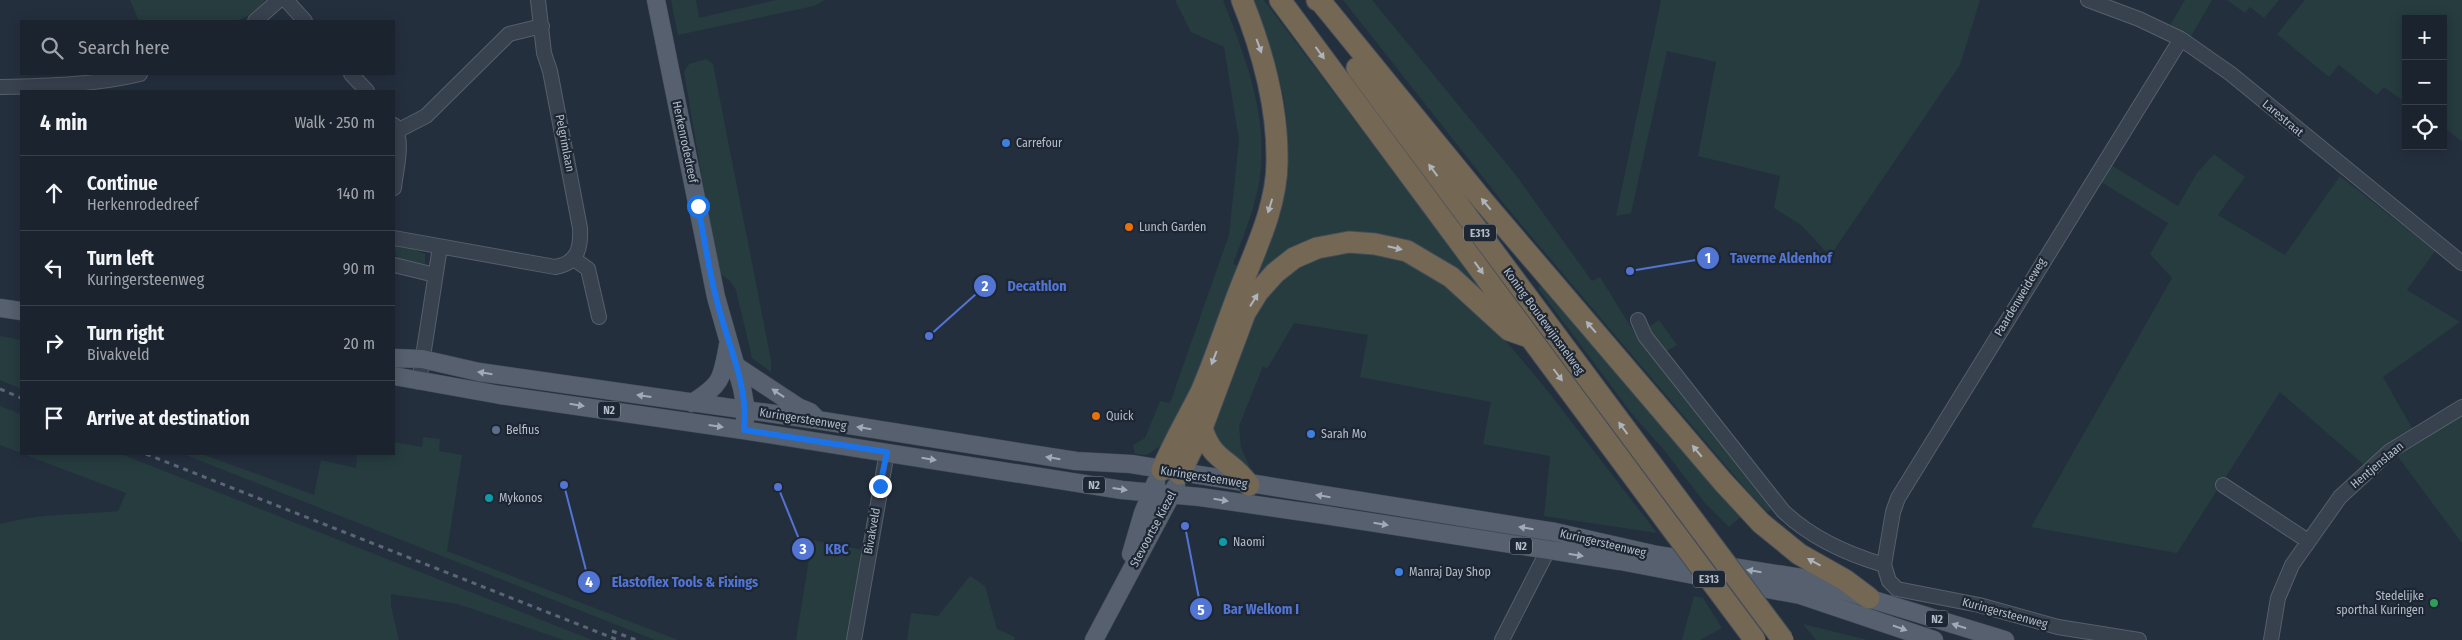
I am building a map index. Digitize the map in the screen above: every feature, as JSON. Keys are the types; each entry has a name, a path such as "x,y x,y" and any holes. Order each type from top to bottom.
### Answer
{"highway":[{"path":"1171,472 1258,243 1272,199 1277,164 1275,124 1270,87 1262,54 1242,0"},
{"name":"Koning Boudewijnsnelweg","path":"1280,0 1755,640"},
{"name":"Koning Boudewijnsnelweg","path":"1307,0 1783,640"},
{"path":"1317,0 1321,2 1484,202 1761,523 1799,554 1845,580 1869,598"},
{"path":"1171,472 1202,428 1246,313 1258,292 1275,273 1294,258 1317,248 1349,242 1376,244 1407,252 1451,277 1509,330 1529,336"},
{"path":"1202,428 1207,444 1216,455 1239,471 1249,484"}],"main road":[{"name":"Herkenrodedreef","path":"656,0 716,297 736,366 746,410 744,430"},
{"path":"0,308 20,311"},
{"path":"0,320 20,323"},
{"path":"692,403 712,391 719,382 723,375 728,342"},
{"name":"Kuringersteenweg","path":"395,358 422,358 479,372 817,420 1067,460 1126,464 1555,532 1657,555 1802,578 2005,640"},
{"path":"736,366 798,407 810,412 817,420"},
{"name":"Kuringersteenweg","path":"395,376 419,382 1151,493 1172,494 1325,514 1620,561 1800,595 1934,640"},
{"name":"Stevoortse Kiezel","path":"1124,584 1142,513 1151,493 1171,472"},
{"name":"Stevoortse Kiezel","path":"1094,640 1172,494 1171,472"}],"street":[{"name":"Pelgrimlaan","path":"538,0 544,53 550,71 580,228 581,247 574,259"},
{"name":"Larestraat","path":"2088,0 2140,19 2181,39 2231,74 2462,263"},
{"path":"256,20 279,1 304,20"},
{"path":"395,181 400,146 396,128 426,116 509,34 542,26"},
{"name":"Paardenweideweg","path":"1884,565 1892,512 1898,498 2181,39"},
{"path":"0,87 69,84 135,75"},
{"path":"352,75 366,90"},
{"path":"395,238 555,267 565,265 574,259 588,270 599,317"},
{"path":"419,382 440,247"},
{"path":"395,265 435,274"},
{"path":"1638,320 1645,336 1783,511 1807,531 1852,556 1884,565"},
{"name":"Hentjenslaan","path":"2271,640 2278,598 2292,565 2340,497 2369,469 2420,431 2462,407"},
{"name":"Bivakveld","path":"854,640 887,452"},
{"path":"2223,486 2308,541"},
{"path":"1502,640 1548,550"},
{"name":"Kuringersteenweg","path":"1884,565 1889,580 1897,589 1979,604 2058,627 2138,640"}],"green space":[{"path":"130,0 265,1 253,13 239,20 139,20"},
{"path":"671,0 696,0 699,18 776,0 825,0 814,6 678,35"},
{"path":"1175,0 1223,0 1246,61 1257,103 1262,146 1261,168 1254,204 1233,264 1240,267 1191,394 1164,443 1147,455 1135,454 1133,445 1145,438 1160,401 1170,403 1229,235 1239,140 1224,47 1191,32"},
{"path":"1252,0 1264,0 1488,297 1362,237 1264,278 1258,270 1273,218 1285,165 1287,129 1284,96 1280,80"},
{"path":"1343,0 1372,0 1515,174 1592,281 1600,277 1636,335 1659,320 1677,345 1654,359 1660,368 1671,361 1782,501 1768,512 1750,494 1508,209"},
{"path":"1661,0 1980,0 1960,65 1830,256 1801,225 1774,208 1780,176 1698,156 1716,62 1667,51 1631,213 1616,216"},
{"path":"2185,0 2212,0 2190,38 2169,27"},
{"path":"2227,0 2279,0 2264,18 2250,7 2245,13"},
{"path":"2305,0 2462,0 2462,142 2447,129 2447,15 2402,15 2402,100 2384,87 2377,95 2339,65 2329,77 2277,34"},
{"path":"706,59 713,64 771,360 771,372 752,358 736,290 730,281 718,272 684,72 689,64"},
{"path":"2214,154 2245,177 2218,215 2285,255 2340,176 2435,251 2407,290 2460,322 2383,377 2413,430 2363,464 2280,392 2177,553 2031,527 2172,278 2150,254 2168,223 2101,182 2111,165 2178,206 2197,173"},
{"path":"400,244 425,254 425,263 422,265 402,261 396,256 395,245"},
{"path":"1347,251 1402,257 1448,283 1494,327 1543,385 1657,533 1544,516 1550,456 1483,444 1491,402 1360,377 1368,335 1294,323 1267,369 1263,366 1239,426 1241,448 1250,467 1241,465 1212,443 1215,406 1221,385 1238,347 1261,307 1287,276 1300,266 1317,258"},
{"path":"1546,282 1743,515 1729,527 1705,503 1664,450 1632,414 1538,288"},
{"path":"0,336 20,340 20,389 0,380"},
{"path":"0,406 20,414 20,453 0,445"},
{"path":"2462,415 2462,543 2396,454"},
{"path":"423,437 440,439 439,451 462,455 447,551 678,640 655,640 186,455 205,455 314,495 321,460 356,468 357,455 395,455 395,442 422,447"},
{"path":"26,455 124,455 592,640 564,640 458,604 391,594 391,606 399,640 0,640 0,524 44,516 118,511 126,493"},
{"path":"812,540 863,550 846,640 796,640"},
{"path":"970,576 985,586 997,629 1015,637 1014,640 907,640 911,613 938,616"},
{"path":"1694,596 1703,598 1722,628 1700,640 1682,640"},
{"path":"1803,624 1867,640 1816,640"}],"railway":[{"path":"0,389 20,398"},
{"path":"149,455 618,640"},
{"path":"612,631 636,640"}],"place":[{"name":"Carrefour","path":"1006,143"},
{"name":"Lunch Garden","path":"1129,227"},
{"name":"Taverne Aldenhof","path":"1630,271"},
{"name":"Decathlon","path":"929,336"},
{"name":"Quick","path":"1096,416"},
{"name":"Belfius","path":"496,430"},
{"name":"Sarah Mo","path":"1311,434"},
{"name":"Elastoflex Tools & Fixings","path":"564,485"},
{"name":"KBC","path":"778,487"},
{"name":"Mykonos","path":"489,498"},
{"name":"Bar Welkom I","path":"1185,526"},
{"name":"Naomi","path":"1223,542"},
{"name":"Manraj Day Shop","path":"1399,572"},
{"name":"Stedelijke sporthal Kuringen","path":"2434,603"}],"route":[{"path":"698,206 716,297 742,388 746,410 744,430 887,452 880,486"}]}
